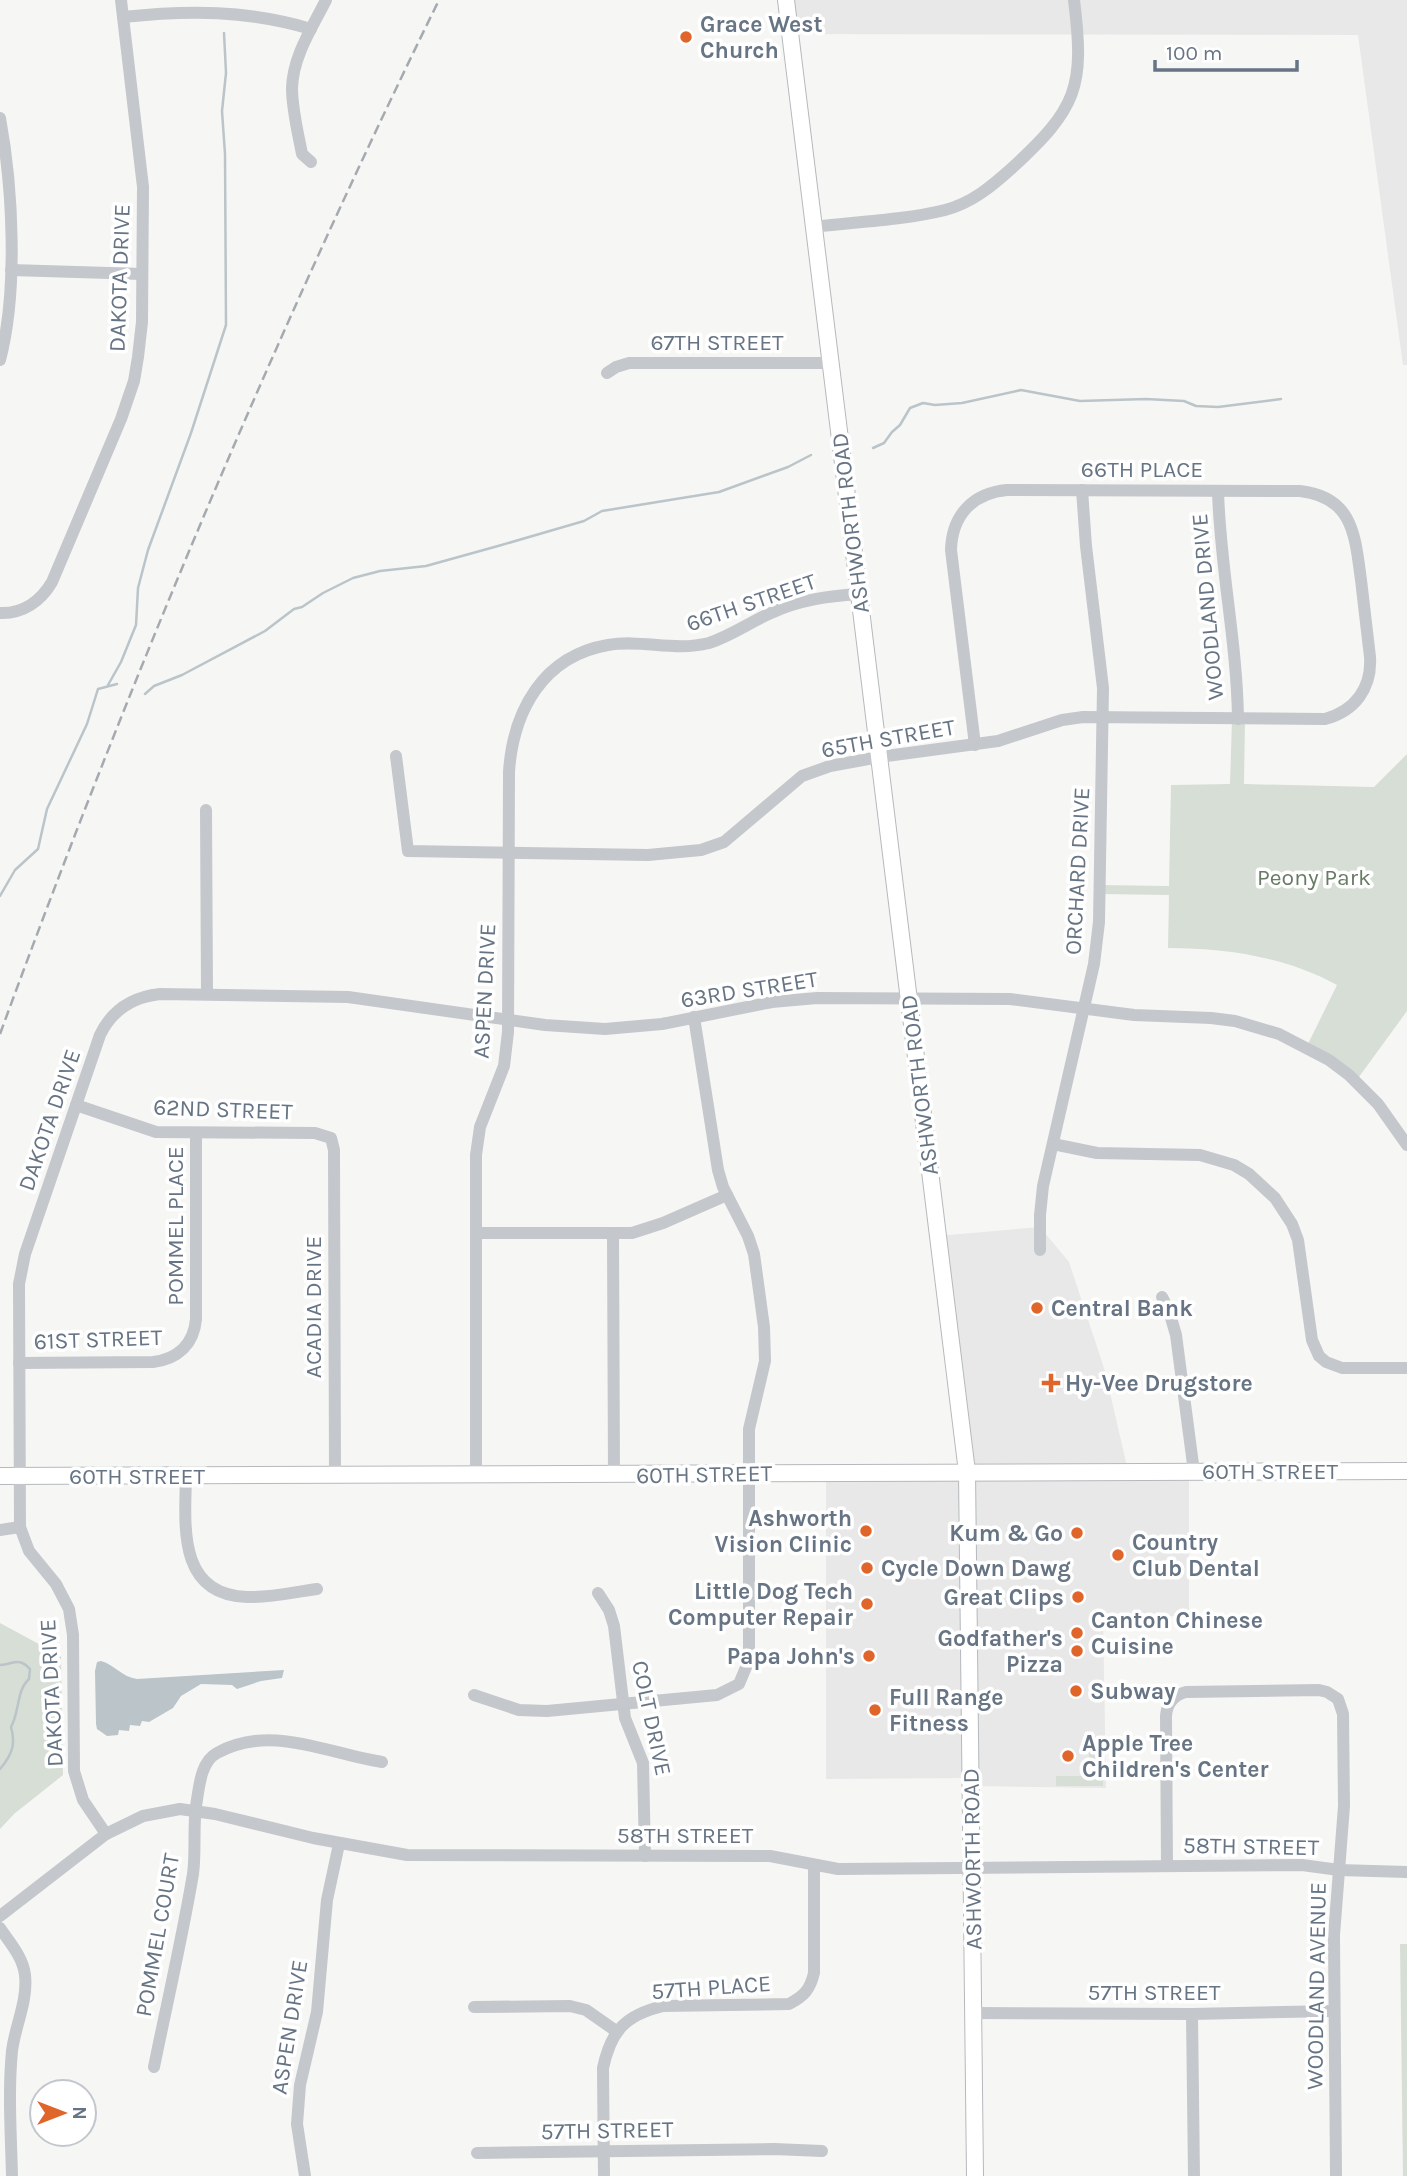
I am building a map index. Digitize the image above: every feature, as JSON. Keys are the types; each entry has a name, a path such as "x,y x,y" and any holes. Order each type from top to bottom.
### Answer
{"main road":[{"name":"ASHWORTH ROAD","path":"786,0 967,1472 975,2176"},
{"name":"60TH STREET","path":"0,1476 1407,1471"}],"street":[{"name":"DAKOTA DRIVE","path":"0,613 19,611 38,600 52,582 127,404 138,357 143,187 121,0"},
{"path":"311,162 302,154 292,89 296,62 326,0"},
{"path":"813,227 930,213 962,204 995,183 1040,142 1066,109 1077,73 1078,34 1074,0"},
{"path":"123,18 211,11 266,18 311,29"},
{"path":"0,118 9,190 10,271 7,334 0,360"},
{"path":"10,271 142,274"},
{"name":"67TH STREET","path":"607,373 629,363 830,363"},
{"name":"ORCHARD DRIVE","path":"1040,1250 1041,1202 1098,944 1102,677 1084,533 1083,490"},
{"name":"66TH PLACE","path":"975,745 951,550 955,525 965,508 975,500 996,491 1311,492 1323,496 1340,508"},
{"name":"WOODLAND DRIVE","path":"1218,491 1220,535 1238,688 1238,719"},
{"name":"65TH STREET","path":"396,756 408,851 648,855 701,850 724,842 802,776 830,766 998,741 1062,720 1103,716 1313,720 1335,716 1346,711 1361,695 1370,674 1356,541 1349,520 1340,508"},
{"name":"66TH STREET","path":"520,716 540,683 554,669 578,655 608,645 645,644 676,648 699,645 721,639 770,613 802,601 859,594"},
{"name":"ASPEN DRIVE","path":"476,1475 476,1155 480,1127 504,1066 508,1020 511,746 520,716"},
{"path":"206,810 207,994"},
{"name":"63RD STREET","path":"138,999 160,994 348,997 545,1025 605,1029 634,1027 793,999 1010,999 1134,1015 1211,1018 1269,1030 1301,1043 1329,1060 1363,1088 1382,1109 1407,1145"},
{"name":"DAKOTA DRIVE","path":"106,1834 83,1800 74,1771 73,1635 69,1609 56,1584 29,1551 20,1527 19,1291 21,1268 105,1024 123,1006 138,999"},
{"path":"474,1695 519,1710 547,1711 717,1695 738,1684 749,1660 749,1429 765,1361 764,1326 754,1254 727,1195 716,1162 694,1017"},
{"name":"62ND STREET","path":"76,1105 156,1132 314,1133 331,1138"},
{"name":"POMMEL PLACE","path":"196,1133 196,1319"},
{"name":"ACADIA DRIVE","path":"331,1138 334,1150 335,1476"},
{"path":"1053,1144 1097,1153 1200,1154 1234,1165 1249,1174 1275,1198 1295,1232 1302,1258 1312,1340 1319,1356 1342,1368 1407,1368"},
{"path":"476,1233 613,1234 650,1229 727,1195"},
{"path":"613,1234 614,1475"},
{"path":"1162,1297 1170,1311 1177,1335 1194,1472"},
{"name":"61ST STREET","path":"19,1363 164,1361 181,1352 188,1344 194,1334 196,1319"},
{"path":"186,1476 186,1544 194,1567 211,1585 233,1595 246,1597 317,1589"},
{"path":"0,1530 20,1527"},
{"name":"COLT DRIVE","path":"598,1593 609,1610 614,1626 622,1704 643,1763 645,1856"},
{"name":"WOODLAND AVENUE","path":"1167,1866 1166,1716 1170,1702 1181,1693 1215,1691 1327,1692 1338,1699 1343,1714 1344,1806 1334,1935 1336,2176"},
{"name":"POMMEL COURT","path":"154,2067 193,1871 195,1810 201,1774 215,1754 263,1739 290,1741 382,1762"},
{"name":"58TH STREET","path":"0,1916 106,1834 143,1816 167,1810 195,1810 338,1844 387,1853 431,1856 770,1856 838,1869 1302,1865 1339,1870 1407,1872"},
{"name":"ASPEN DRIVE","path":"305,2176 297,2124 300,2085 317,2012 327,1900 338,1844"},
{"name":"57TH PLACE","path":"616,2031 645,2010 663,2006 789,2004 810,1989 814,1973 814,1865"},
{"path":"0,1928 19,1954 25,1976 24,1997 13,2047 10,2076 12,2176"},
{"path":"474,2007 570,2006 586,2010 616,2031 606,2053 603,2068 604,2176"},
{"name":"57TH STREET","path":"973,2013 1192,2014 1334,2011"},
{"path":"1192,2014 1195,2176"},
{"name":"57TH STREET","path":"477,2152 774,2149 822,2151"}],"shaded area":[{"path":"786,0 1407,0 1407,365 1403,365 1358,35 790,34"},
{"path":"1040,1227 1069,1262 1105,1371 1128,1471 1189,1472 1189,1616 1103,1617 1106,1788 972,1786 971,1778 826,1779 826,1472 967,1472 937,1236"},
{"path":"101,1661 137,1679 284,1670 282,1678 237,1689 232,1685 201,1684 181,1696 173,1708 149,1722 142,1721 140,1726 130,1725 129,1731 119,1730 118,1735 107,1736 97,1729 96,1724 95,1671 97,1662"}],"green space":[{"name":"Peony Park","path":"1232,719 1245,719 1244,784 1374,787 1407,754 1407,1011 1356,1081 1307,1046 1337,985 1297,967 1255,956 1168,948 1169,895 1100,894 1100,885 1169,886 1171,785 1230,784"},
{"path":"0,1623 61,1656 63,1775 14,1814 0,1829"},
{"path":"1089,1736 1103,1736 1103,1786 1056,1786 1056,1776 1089,1776"},
{"path":"1400,1944 1407,1944 1407,2176 1403,2176"}],"waterway":[{"path":"108,685 136,625 138,588 148,550 191,433 226,325 225,154 222,111 226,73 224,33"},
{"path":"873,448 884,443 900,425 910,408 923,403 962,403 1021,390 1080,401 1146,399 1184,401 1196,406 1218,407 1281,399"},
{"path":"145,694 154,686 182,675 265,631 294,609 353,578 380,571 426,566 584,521 602,511 719,492 788,467 811,455"},
{"path":"0,896 15,870 38,849 47,809 87,724 98,689 117,684"},
{"path":"0,1665 19,1662 30,1669 29,1679 22,1689 11,1727 12,1749 0,1769"}],"railway":[{"path":"0,1034 100,771 206,511 319,254 439,0"}],"place":[{"name":"Grace West Church","path":"686,37"},
{"name":"Central Bank","path":"1037,1308"},
{"name":"Hy-Vee Drugstore","path":"1051,1383"},
{"name":"Ashworth Vision Clinic","path":"866,1531"},
{"name":"Kum & Go","path":"1077,1533"},
{"name":"Country Club Dental","path":"1118,1555"},
{"name":"Cycle Down Dawg","path":"867,1568"},
{"name":"Great Clips","path":"1078,1597"},
{"name":"Little Dog Tech Computer Repair","path":"867,1604"},
{"name":"Canton Chinese Cuisine","path":"1077,1633"},
{"name":"Godfather's Pizza","path":"1077,1651"},
{"name":"Papa John's","path":"869,1656"},
{"name":"Subway","path":"1076,1691"},
{"name":"Full Range Fitness","path":"875,1710"},
{"name":"Apple Tree Children's Center","path":"1068,1756"}]}
